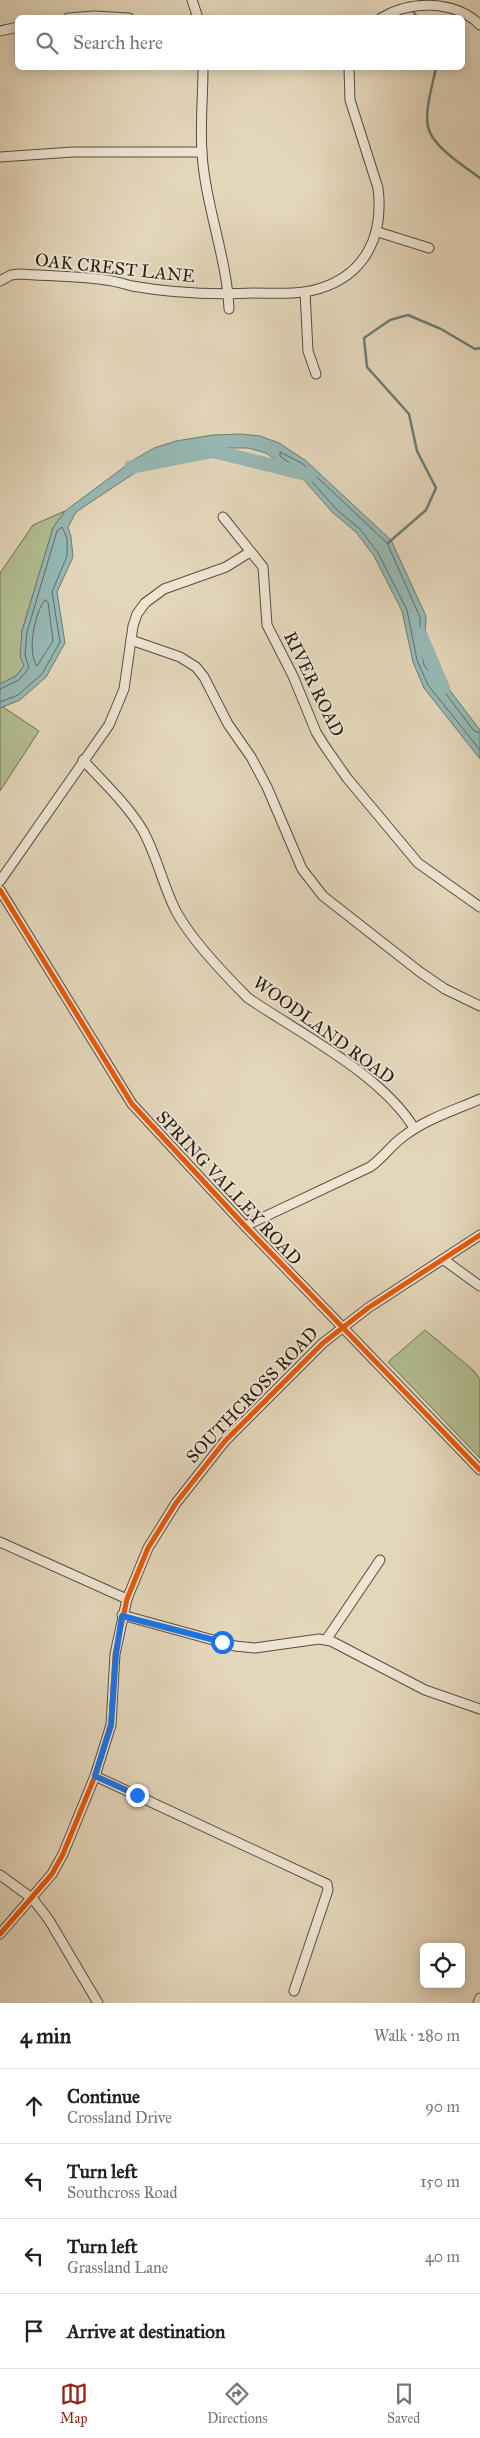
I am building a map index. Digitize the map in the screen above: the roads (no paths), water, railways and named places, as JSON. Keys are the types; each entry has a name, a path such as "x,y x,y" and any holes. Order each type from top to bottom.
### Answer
{"street":[{"path":"192,0 197,15"},
{"path":"386,15 394,10 421,2 454,7 464,12 480,26"},
{"path":"0,31 15,28"},
{"name":"OAK CREST LANE","path":"203,70 202,152 218,248 228,294 229,309"},
{"path":"228,294 305,292 333,284 346,276 365,256 378,232 380,202 378,188 350,100 349,70"},
{"path":"0,157 73,152 202,152"},
{"path":"378,232 429,248"},
{"name":"OAK CREST LANE","path":"0,281 11,275 19,274 95,278 131,286 196,293 228,294"},
{"path":"305,292 308,350 316,374"},
{"name":"RIVER ROAD","path":"223,517 263,567 267,625 294,676 316,732 324,745 347,778 418,863 480,907"},
{"path":"0,881 109,725 124,689 137,614 145,603 164,589 226,567 250,552"},
{"path":"131,640 180,658 196,667 204,677 228,724 251,757 267,787 302,869 323,896 420,972 445,988 480,1006"},
{"name":"WOODLAND ROAD","path":"83,760 136,820 149,843 177,913 187,929 238,987 248,998 356,1070 405,1113 414,1128"},
{"name":"SPRING VALLEY ROAD","path":"0,890 132,1104 245,1226 480,1470"},
{"path":"245,1226 370,1167 384,1158 401,1138 414,1128 480,1099"},
{"name":"SOUTHCROSS ROAD","path":"0,1934 52,1874 63,1854 95,1776 111,1725 116,1654 122,1616 136,1573 161,1525 204,1466 265,1400 342,1327 480,1235"},
{"path":"444,1260 480,1286"},
{"path":"0,1542 127,1599"},
{"path":"326,1640 380,1560"},
{"path":"122,1616 235,1646 269,1647 326,1640 339,1644 424,1690 480,1709"},
{"path":"95,1776 327,1884 328,1890 294,1991"},
{"path":"0,1875 32,1899 49,1920 96,2002"},
{"path":"478,2003 480,1998"}],"water":[{"path":"241,434 260,436 279,443 305,460 391,540 426,616 425,637 429,663 480,730 480,759 424,688 413,662 402,611 374,556 356,532 333,513 303,479 266,453 248,448 193,450 157,458 76,512 68,527 73,557 57,592 65,643 46,677 20,700 0,708 0,684 16,676 24,666 20,656 22,631 53,528 65,511 135,459 154,448 176,441 213,435"}],"waterway":[{"path":"412,10 416,15"},
{"path":"436,70 427,116 429,130 437,144 480,178"},
{"path":"388,543 426,510 436,488 417,451 409,414 367,367 364,338 390,320 408,315 441,329 475,349 480,348"},
{"path":"131,467 213,451 310,475"},
{"path":"420,634 443,688"}]}
